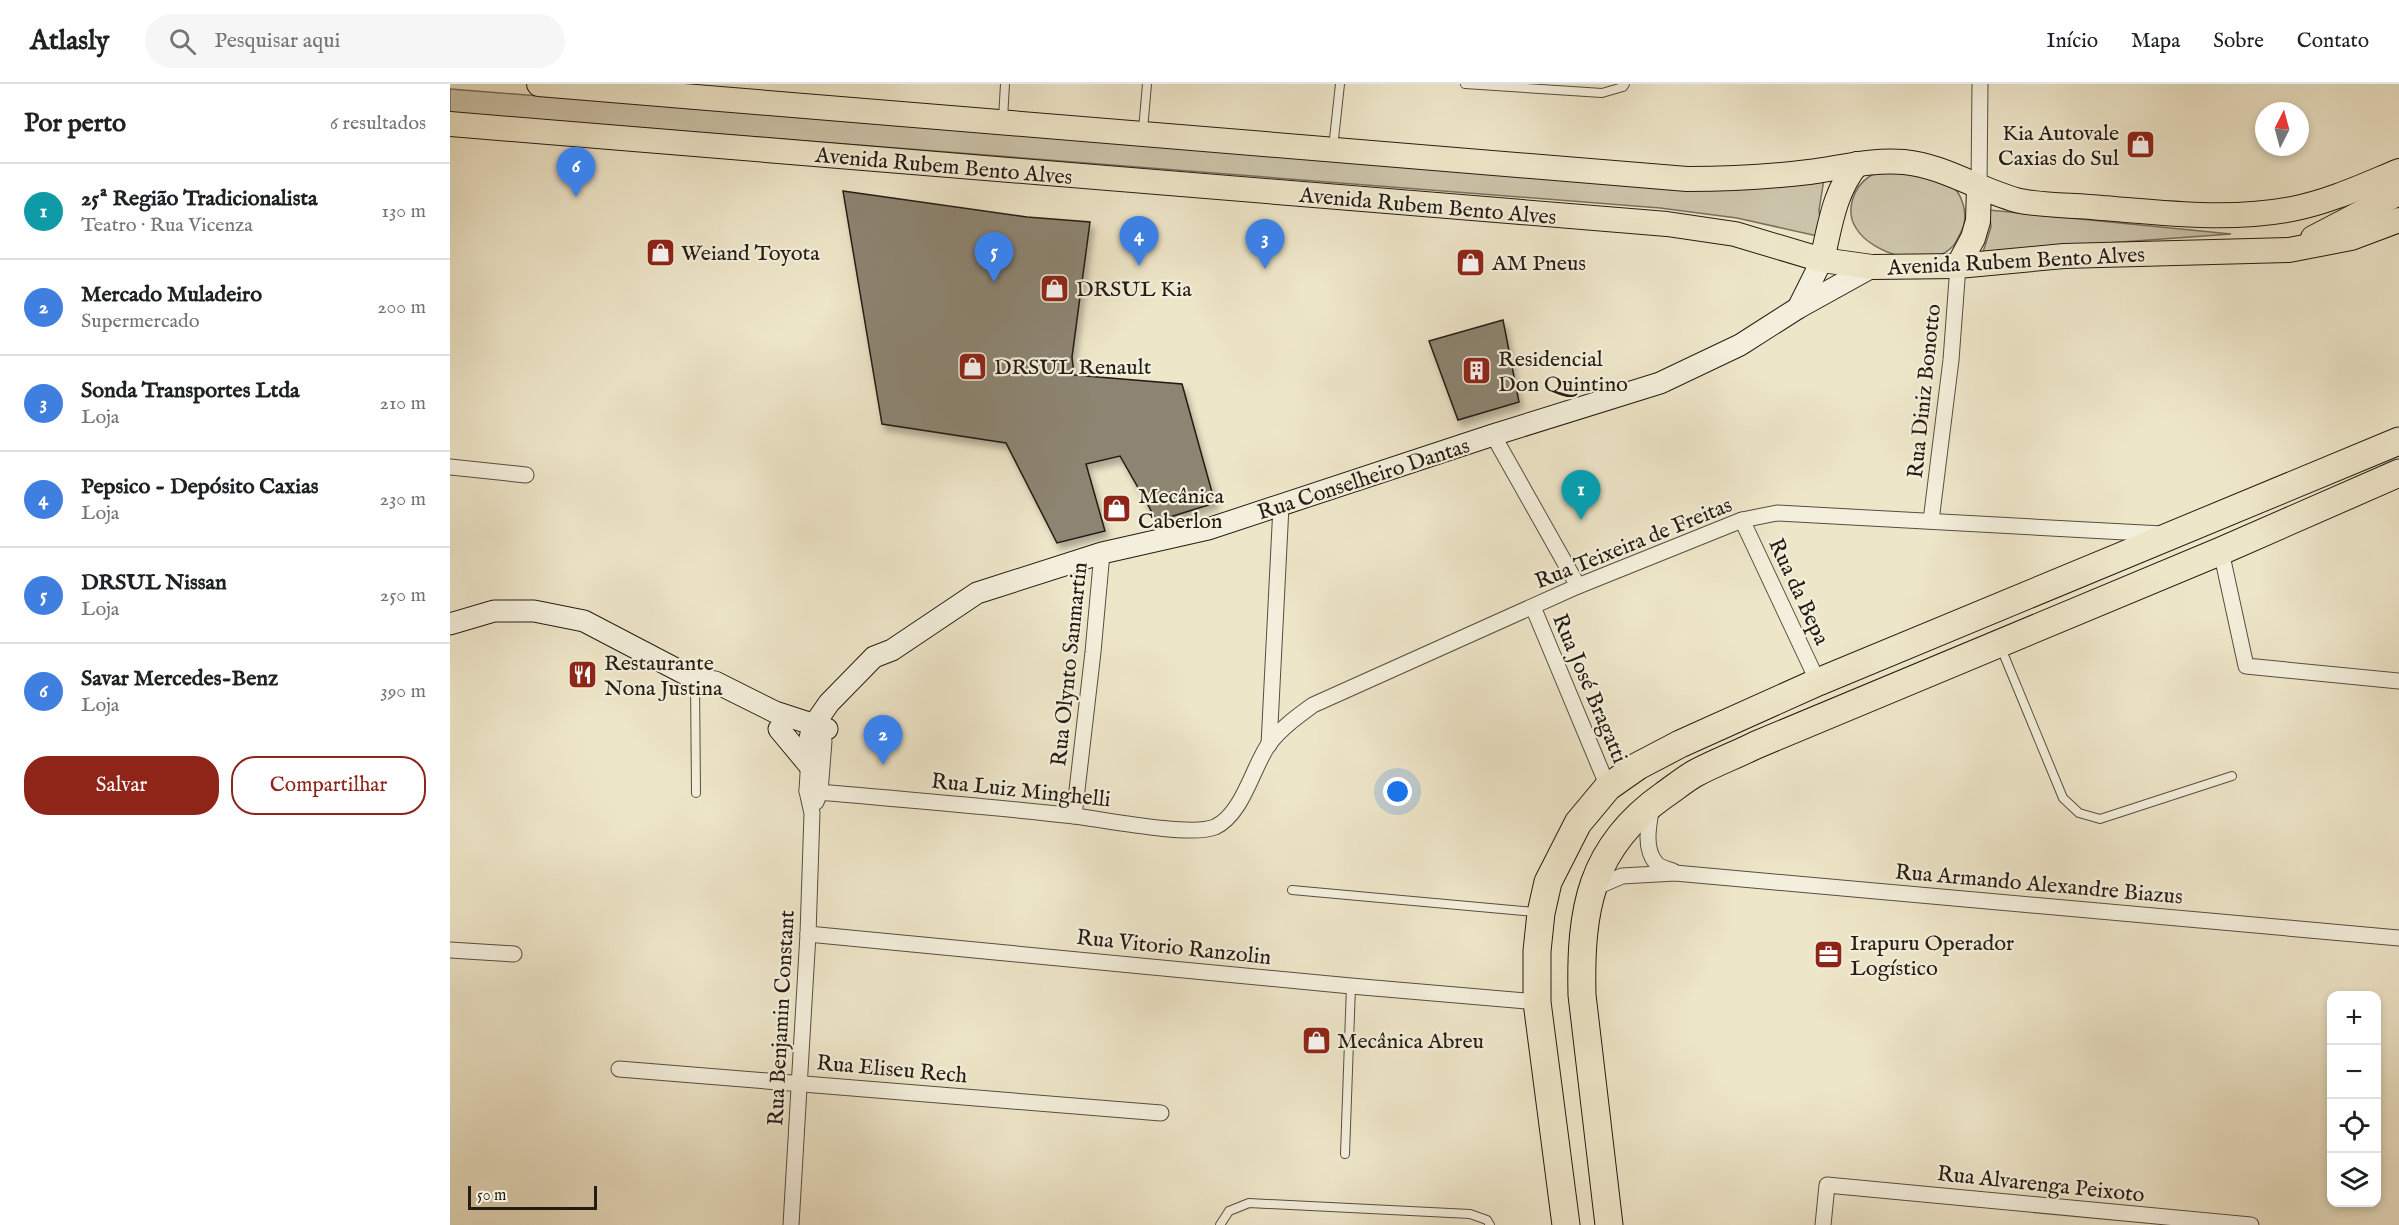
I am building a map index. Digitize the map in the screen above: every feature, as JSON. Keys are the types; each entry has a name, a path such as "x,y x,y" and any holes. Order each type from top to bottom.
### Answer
{"highway":[{"path":"1566,1225 1537,1002 1537,951 1541,913 1548,882 1578,824 1608,787 1638,766 1659,755 1818,682 2399,441"},
{"path":"1609,1225 1582,995 1581,957 1584,917 1600,865 1629,824 1653,802 1692,775 1756,745 2221,551 2399,473"}],"main road":[{"name":"Avenida Rubem Bento Alves","path":"539,84 1687,180 1756,178 1857,164 1904,162 1928,166 2018,200 2179,214 2231,216 2292,209 2351,191 2399,171"},
{"name":"Avenida Rubem Bento Alves","path":"450,124 1666,224 1736,234 1812,264 1872,267 1958,266 2064,255 2289,250 2351,238 2399,220"},
{"path":"1812,264 1840,189 1857,164"},
{"path":"1958,266 1973,238 1978,220 1979,187"},
{"path":"2289,250 2399,193"}],"street":[{"path":"1979,187 1980,84"},
{"path":"1798,308 1812,264"},
{"name":"Rua Diniz Bonotto","path":"1931,521 1951,360 1958,266"},
{"name":"Rua Conselheiro Dantas","path":"819,733 829,703 874,657 892,650 977,593 1102,553 1208,529 1493,435 1660,383 1740,345 1798,308 1872,267"},
{"path":"1493,435 1578,586"},
{"path":"450,466 526,475"},
{"path":"1269,744 1281,506"},
{"name":"Rua Teixeira de Freitas","path":"1194,831 1216,826 1230,813 1251,784 1269,744 1294,719 1313,705 1578,586 1742,520 1777,513 2171,535"},
{"name":"Rua da Bepa","path":"1742,520 1818,682"},
{"path":"2221,551 2246,666 2399,681"},
{"name":"Rua Olynto Sanmartin","path":"1074,816 1102,553"},
{"name":"Rua José Bragatti","path":"1533,607 1608,787"},
{"path":"450,624 494,611 534,611 584,621 695,679 710,695 777,721 819,733"},
{"name":"Rua Conselheiro Dantas","path":"819,733 884,664 892,650"},
{"path":"777,721 829,703"},
{"path":"777,721 809,765"},
{"name":"Rua Benjamin Constant","path":"813,792 809,765 819,733"},
{"name":"Rua Benjamin Constant","path":"792,1225 808,934 813,792 819,733"},
{"name":"Rua Luiz Minghelli","path":"813,792 1074,816 1194,831"},
{"name":"Rua Armando Alexandre Biazus","path":"1653,802 1649,820 1649,852 1656,864 1676,873"},
{"name":"Rua Armando Alexandre Biazus","path":"1592,889 1622,876 1676,873 2399,938"},
{"name":"Rua Vitorio Ranzolin","path":"808,934 1537,1002"},
{"path":"450,950 514,954"},
{"name":"Rua Eliseu Rech","path":"619,1069 1161,1113"},
{"name":"Rua Alvarenga Peixoto","path":"1823,1225 1827,1185 2156,1221 2251,1225"}],"lane":[{"path":"1003,123 1005,84"},
{"path":"1142,135 1147,84"},
{"path":"1332,151 1340,84"},
{"path":"1465,84 1602,93 1623,87 1625,84"},
{"path":"2000,644 2063,798 2079,813 2100,819 2232,776"},
{"path":"695,679 696,794"},
{"path":"1292,890 1541,913"},
{"path":"1345,1154 1351,986"},
{"path":"1220,1225 1229,1211 1249,1203 1470,1214 1487,1220 1490,1225"}],"shaded area":[{"path":"450,89 1696,187 1824,179 1819,210 1822,237 1737,218 1660,208 450,113"},
{"path":"1885,172 1911,172 1941,181 1952,187 1960,196 1964,208 1962,231 1953,246 1943,254 1930,258 1916,259 1902,256 1874,245 1856,228 1851,214 1855,193 1870,176"},
{"path":"1989,210 2231,234 1983,252 1991,227"}],"building":[{"name":"DRSUL Renault","path":"843,191 1027,217 1090,222 1072,357 1074,375 1182,384 1215,503 1157,521 1120,456 1086,464 1105,531 1057,543 1006,443 882,424"},
{"name":"Residencial Don Quintino","path":"1503,320 1519,402 1458,420 1429,341"}],"place":[{"name":"Kia Autovale Caxias do Sul","path":"2140,145"},
{"name":"Savar Mercedes-Benz","path":"576,197"},
{"name":"Weiand Toyota","path":"660,252"},
{"name":"AM Pneus","path":"1471,262"},
{"name":"Pepsico - Depósito Caxias","path":"1139,266"},
{"name":"Sonda Transportes Ltda","path":"1265,269"},
{"name":"DRSUL Nissan","path":"994,282"},
{"name":"DRSUL Kia","path":"1055,288"},
{"name":"DRSUL Renault","path":"973,366"},
{"name":"Residencial Don Quintino","path":"1477,371"},
{"name":"Mecânica Caberlon","path":"1117,508"},
{"name":"25ª Região Tradicionalista","path":"1581,520"},
{"name":"Restaurante Nona Justina","path":"583,675"},
{"name":"Mercado Muladeiro","path":"883,765"},
{"name":"Irapuru Operador Logístico","path":"1829,955"},
{"name":"Mecânica Abreu","path":"1316,1040"}]}
